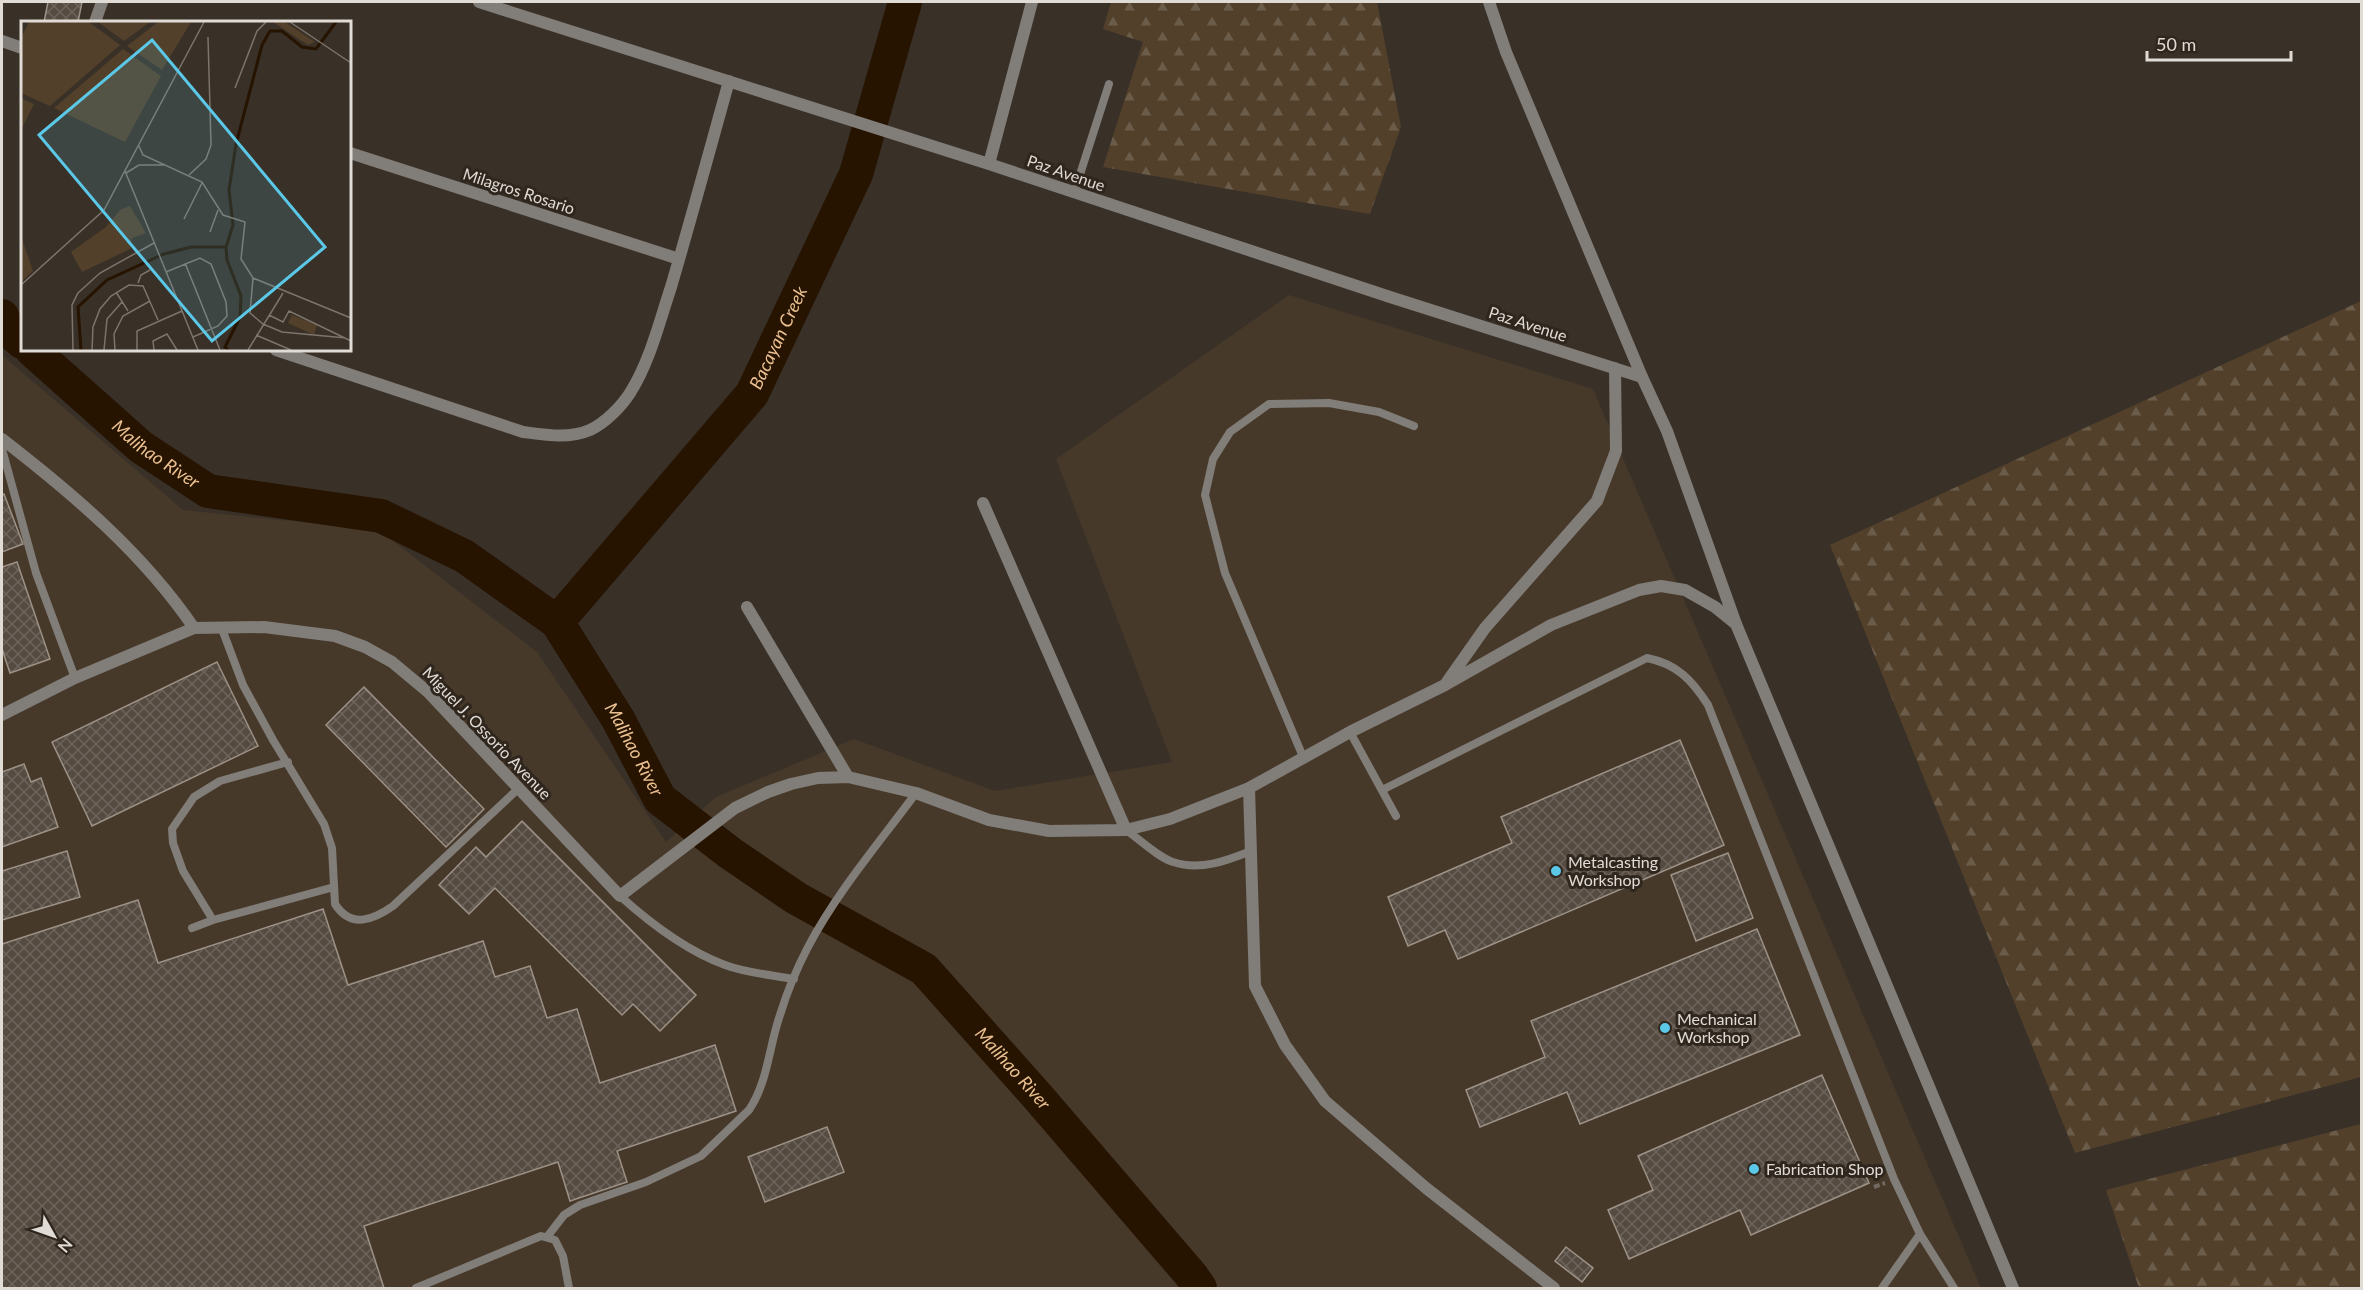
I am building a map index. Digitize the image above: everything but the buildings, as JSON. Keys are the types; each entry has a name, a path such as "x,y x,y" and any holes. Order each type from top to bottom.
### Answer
{"street":[{"path":"95,21 102,2"},
{"name":"Paz Avenue","path":"479,2 989,164 1642,377"},
{"path":"989,164 1032,2"},
{"path":"1489,2 1506,52 1642,377 1667,430 1736,624 2013,1288"},
{"path":"2,40 21,48"},
{"path":"279,351 523,432 553,436 573,435 591,429 608,418 629,395 645,366 679,259 729,81"},
{"name":"Milagros Rosario","path":"351,153 679,259"},
{"path":"1445,685 1485,628 1597,501 1616,451 1615,368"},
{"path":"2,439 71,494 117,538 169,592 194,628"},
{"path":"983,503 1126,830"},
{"path":"620,896 735,808 791,784 818,778 848,777 916,794 989,820 1049,831 1126,830 1170,819 1249,788 1350,732 1445,685 1551,625 1639,590 1661,586 1685,590 1715,607 1736,624"},
{"path":"747,607 848,777"},
{"name":"Miguel J. Ossorio Avenue","path":"2,715 75,678 194,628 264,627 335,636 365,647 392,662 428,692 620,896"},
{"path":"1249,788 1256,986 1285,1046 1325,1101 1426,1188 1554,1288"}],"lane":[{"path":"1074,193 1109,84"},
{"path":"1304,759 1225,573 1205,495 1213,459 1230,432 1269,404 1329,403 1379,412 1414,426"},
{"path":"2,449 36,573 75,678"},
{"path":"222,629 243,685 324,824 332,848 335,904 340,912 350,919 362,920 378,916 393,906 519,788"},
{"path":"1382,790 1647,658 1666,662 1674,667 1698,688 1708,705 1894,1179 1920,1234 1954,1288"},
{"path":"1350,732 1396,816"},
{"path":"213,920 183,871 173,843 172,829 194,797 220,781 288,762"},
{"path":"546,1237 564,1215 580,1205 646,1182 701,1156 734,1126 755,1102 766,1072 780,1014 808,947 844,890 916,794"},
{"path":"1126,830 1171,862 1195,866 1217,864 1251,852"},
{"path":"192,928 213,920 334,887"},
{"path":"620,896 689,947 726,966 794,979"},
{"path":"1882,1288 1920,1234"},
{"path":"416,1288 541,1236 555,1240 563,1256 570,1288"}],"shaded area":[{"path":"1289,295 1593,389 1981,1288 2,1288 2,355 183,510 379,530 537,652 666,842 716,797 854,739 995,791 1172,762 1056,459"}],"green space":[{"path":"1111,2 1377,2 1401,127 1370,214 1103,167 1143,42 1103,29"},
{"path":"2361,301 2361,1077 2075,1153 1830,545"},
{"path":"2361,1124 2361,1288 2139,1288 2106,1190"}],"waterway":[{"name":"Bacayan Creek","path":"557,622 752,394 856,174 905,2"},
{"name":"Malihao River","path":"2,316 7,329 21,341"},
{"name":"Malihao River","path":"33,351 141,447 208,491 381,516 464,556 557,622 618,719 660,799 730,853 796,898 924,969 1038,1097 1200,1288"}],"place":[{"name":"Metalcasting Workshop","path":"1556,871"},
{"name":"Mechanical Workshop","path":"1665,1028"},
{"name":"Fabrication Shop","path":"1754,1169"}]}
